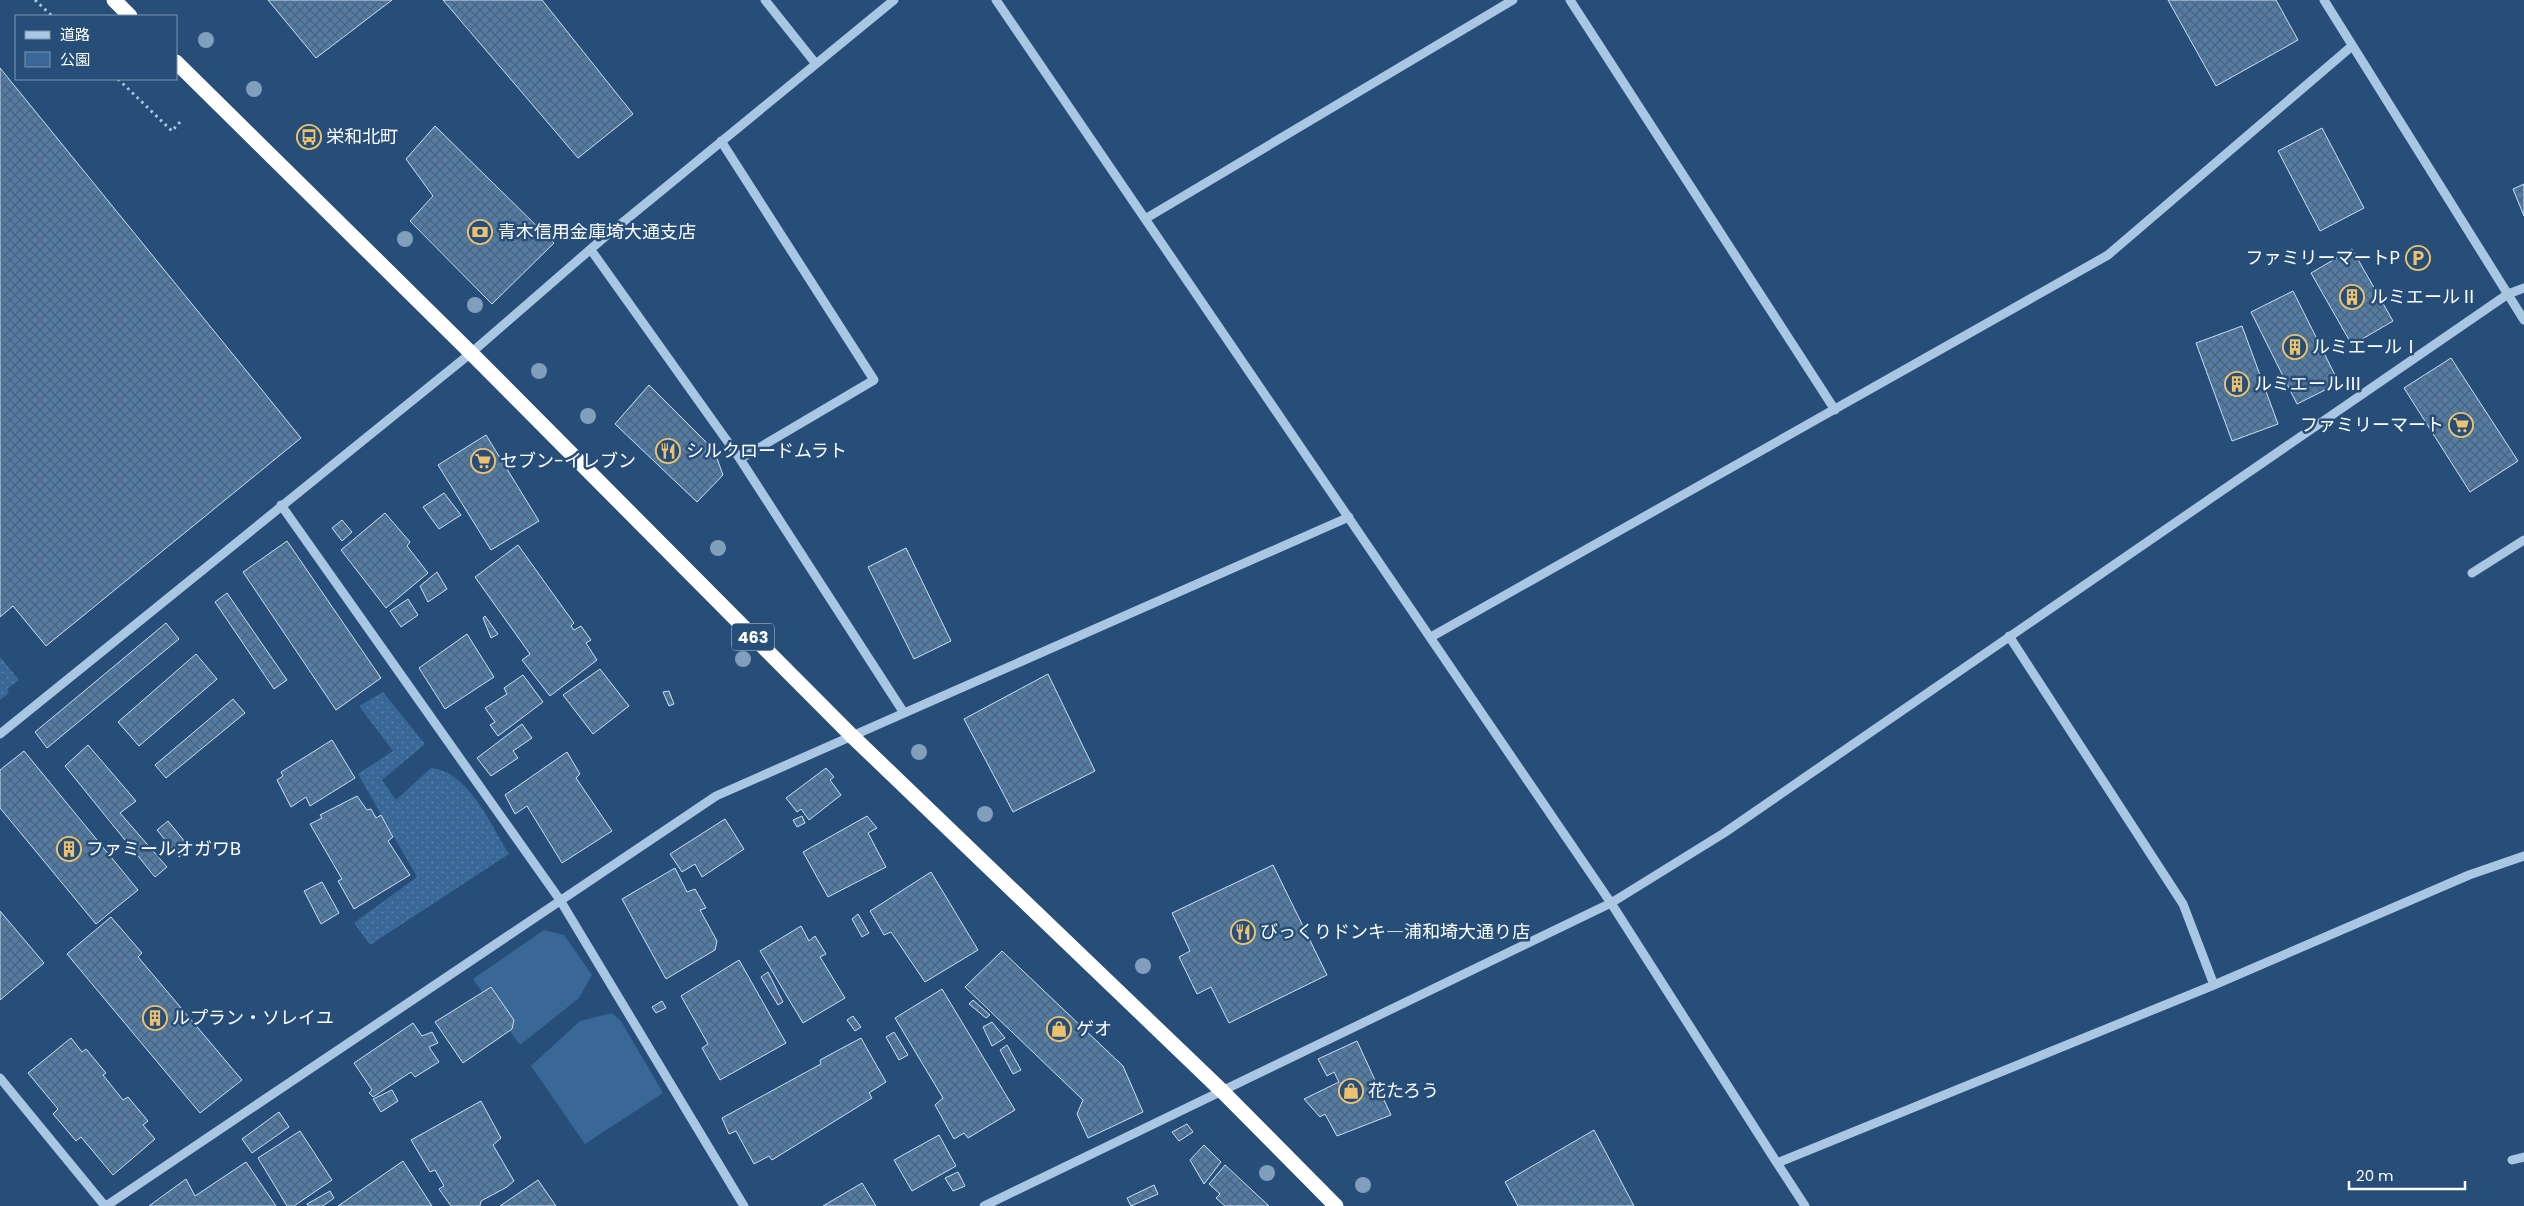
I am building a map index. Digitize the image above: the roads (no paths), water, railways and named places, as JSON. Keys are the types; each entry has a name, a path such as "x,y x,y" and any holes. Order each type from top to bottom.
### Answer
{"highway":[{"path":"114,0 129,15"},
{"name":"463","path":"178,64 471,353 852,736 1222,1091 1336,1206"}],"street":[{"path":"765,0 816,64"},
{"path":"0,734 471,353 590,250 894,0"},
{"path":"996,0 1611,903 1805,1206"},
{"path":"1146,219 1513,0"},
{"path":"1570,0 1836,410"},
{"path":"2324,0 2524,320"},
{"path":"1431,637 1836,410 2108,254 2352,46"},
{"path":"721,141 874,380 740,459"},
{"path":"590,250 740,459 904,713"},
{"path":"984,1206 1611,903 1724,833 2508,294 2524,288"},
{"path":"281,505 560,900 744,1206"},
{"path":"0,1078 105,1206 716,796 1349,516"},
{"path":"2472,573 2524,540"},
{"path":"2009,636 2183,904 2214,985"},
{"path":"1777,1163 2214,985 2470,875 2524,856"},
{"path":"2512,1160 2524,1157"}],"place":[{"name":"栄和北町","path":"309,137"},
{"name":"青木信用金庫埼大通支店","path":"480,232"},
{"name":"ファミリーマートP","path":"2418,258"},
{"name":"ルミエールⅡ","path":"2352,297"},
{"name":"ルミエールⅠ","path":"2295,347"},
{"name":"ルミエールⅢ","path":"2237,384"},
{"name":"ファミリーマート","path":"2461,425"},
{"name":"シルクロードムラト","path":"668,451"},
{"name":"セブン-イレブン","path":"483,461"},
{"name":"ファミールオガワB","path":"69,849"},
{"name":"びっくりドンキ―浦和埼大通り店","path":"1243,932"},
{"name":"ルプラン・ソレイユ","path":"155,1018"},
{"name":"ゲオ","path":"1059,1029"},
{"name":"花たろう","path":"1351,1091"}]}
